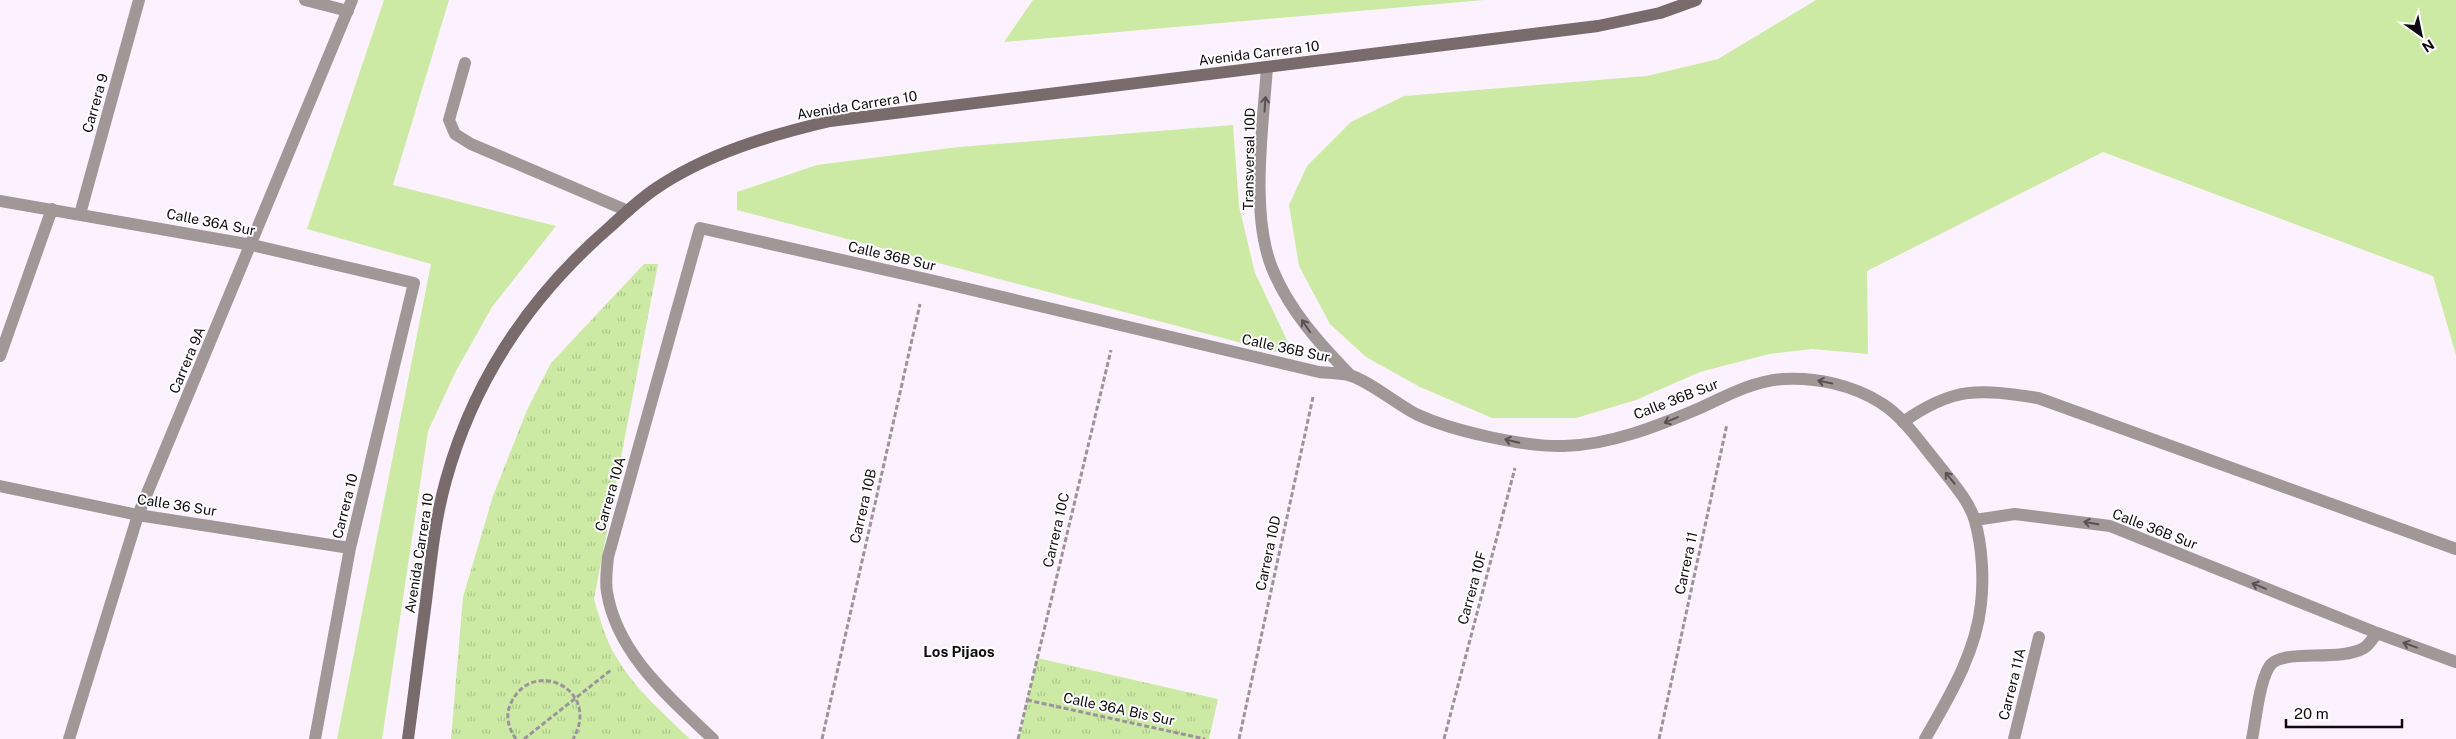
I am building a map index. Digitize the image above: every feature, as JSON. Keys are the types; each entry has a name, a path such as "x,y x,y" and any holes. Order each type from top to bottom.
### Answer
{"main road":[{"name":"Avenida Carrera 10","path":"408,739 433,538 446,480 465,420 500,353 544,292 590,244 628,211 655,189 694,166 788,131 821,123 1598,26 1660,13 1696,0"}],"street":[{"name":"Carrera 9","path":"80,214 139,0"},
{"path":"305,0 350,5"},
{"name":"Carrera 9A","path":"69,739 138,515 252,245 350,5"},
{"path":"465,63 449,120 455,134 471,144 628,211"},
{"name":"Transversal 10D","path":"1268,67 1260,169 1262,224 1272,267 1292,305 1316,340 1350,375"},
{"name":"Calle 36A Sur","path":"0,201 252,245 414,283"},
{"path":"0,356 52,209"},
{"name":"Calle 36B Sur","path":"700,228 926,279 1116,326 1319,372 1350,375 1416,414 1467,430 1522,443 1565,446 1610,439 1660,425 1742,388 1782,379 1820,381 1853,389 1883,404 1903,422 1956,487 1975,520 2015,514 2110,526 2377,633 2456,662"},
{"name":"Carrera 10A","path":"700,228 608,557 607,591 620,631 633,652 665,693 713,739"},
{"name":"Carrera 10","path":"315,739 350,548 414,283"},
{"path":"1903,422 1938,401 1966,392 1989,391 2038,398 2456,548"},
{"name":"Calle 36 Sur","path":"0,486 138,515 350,548"},
{"path":"1926,739 1951,694 1971,648 1981,605 1982,572 1975,520"},
{"path":"2252,739 2264,678 2269,666 2278,658 2347,655 2366,647 2377,633"},
{"name":"Carrera 11A","path":"2014,739 2039,637"}],"path":[{"name":"Carrera 10B","path":"822,739 926,279"},
{"name":"Carrera 10C","path":"1018,739 1116,326"},
{"name":"Carrera 10D","path":"1239,739 1319,372"},
{"name":"Carrera 11","path":"1659,739 1734,392"},
{"name":"Carrera 10F","path":"1444,739 1522,443"},
{"path":"524,739 633,652"},
{"path":"516,739 511,732 508,721 508,708 521,688 531,682 543,680 566,686 580,705 579,729 573,739"},
{"name":"Calle 36A Bis Sur","path":"1027,700 1205,739"}],"green space":[{"path":"384,0 449,0 393,185 556,226 492,307 456,371 428,431 382,739 337,739 431,264 307,229"},
{"path":"1033,0 1484,0 1004,42"},
{"path":"1816,0 2456,0 2456,355 2433,276 2103,152 1867,271 1868,354 1812,349 1769,354 1700,372 1636,400 1576,418 1492,418 1420,387 1366,357 1330,324 1299,266 1289,205 1307,166 1351,122 1404,96 1647,76 1718,59"},
{"path":"1233,125 1239,206 1255,273 1295,357 737,210 737,192 817,165 959,147"},
{"path":"644,264 658,264 594,599 607,638 625,671 651,702 690,739 451,739 463,597 493,496 527,410 551,363"},
{"path":"1037,658 1218,699 1209,739 1019,739"}],"district":[{"name":"Los Pijaos","path":"959,652"}]}
